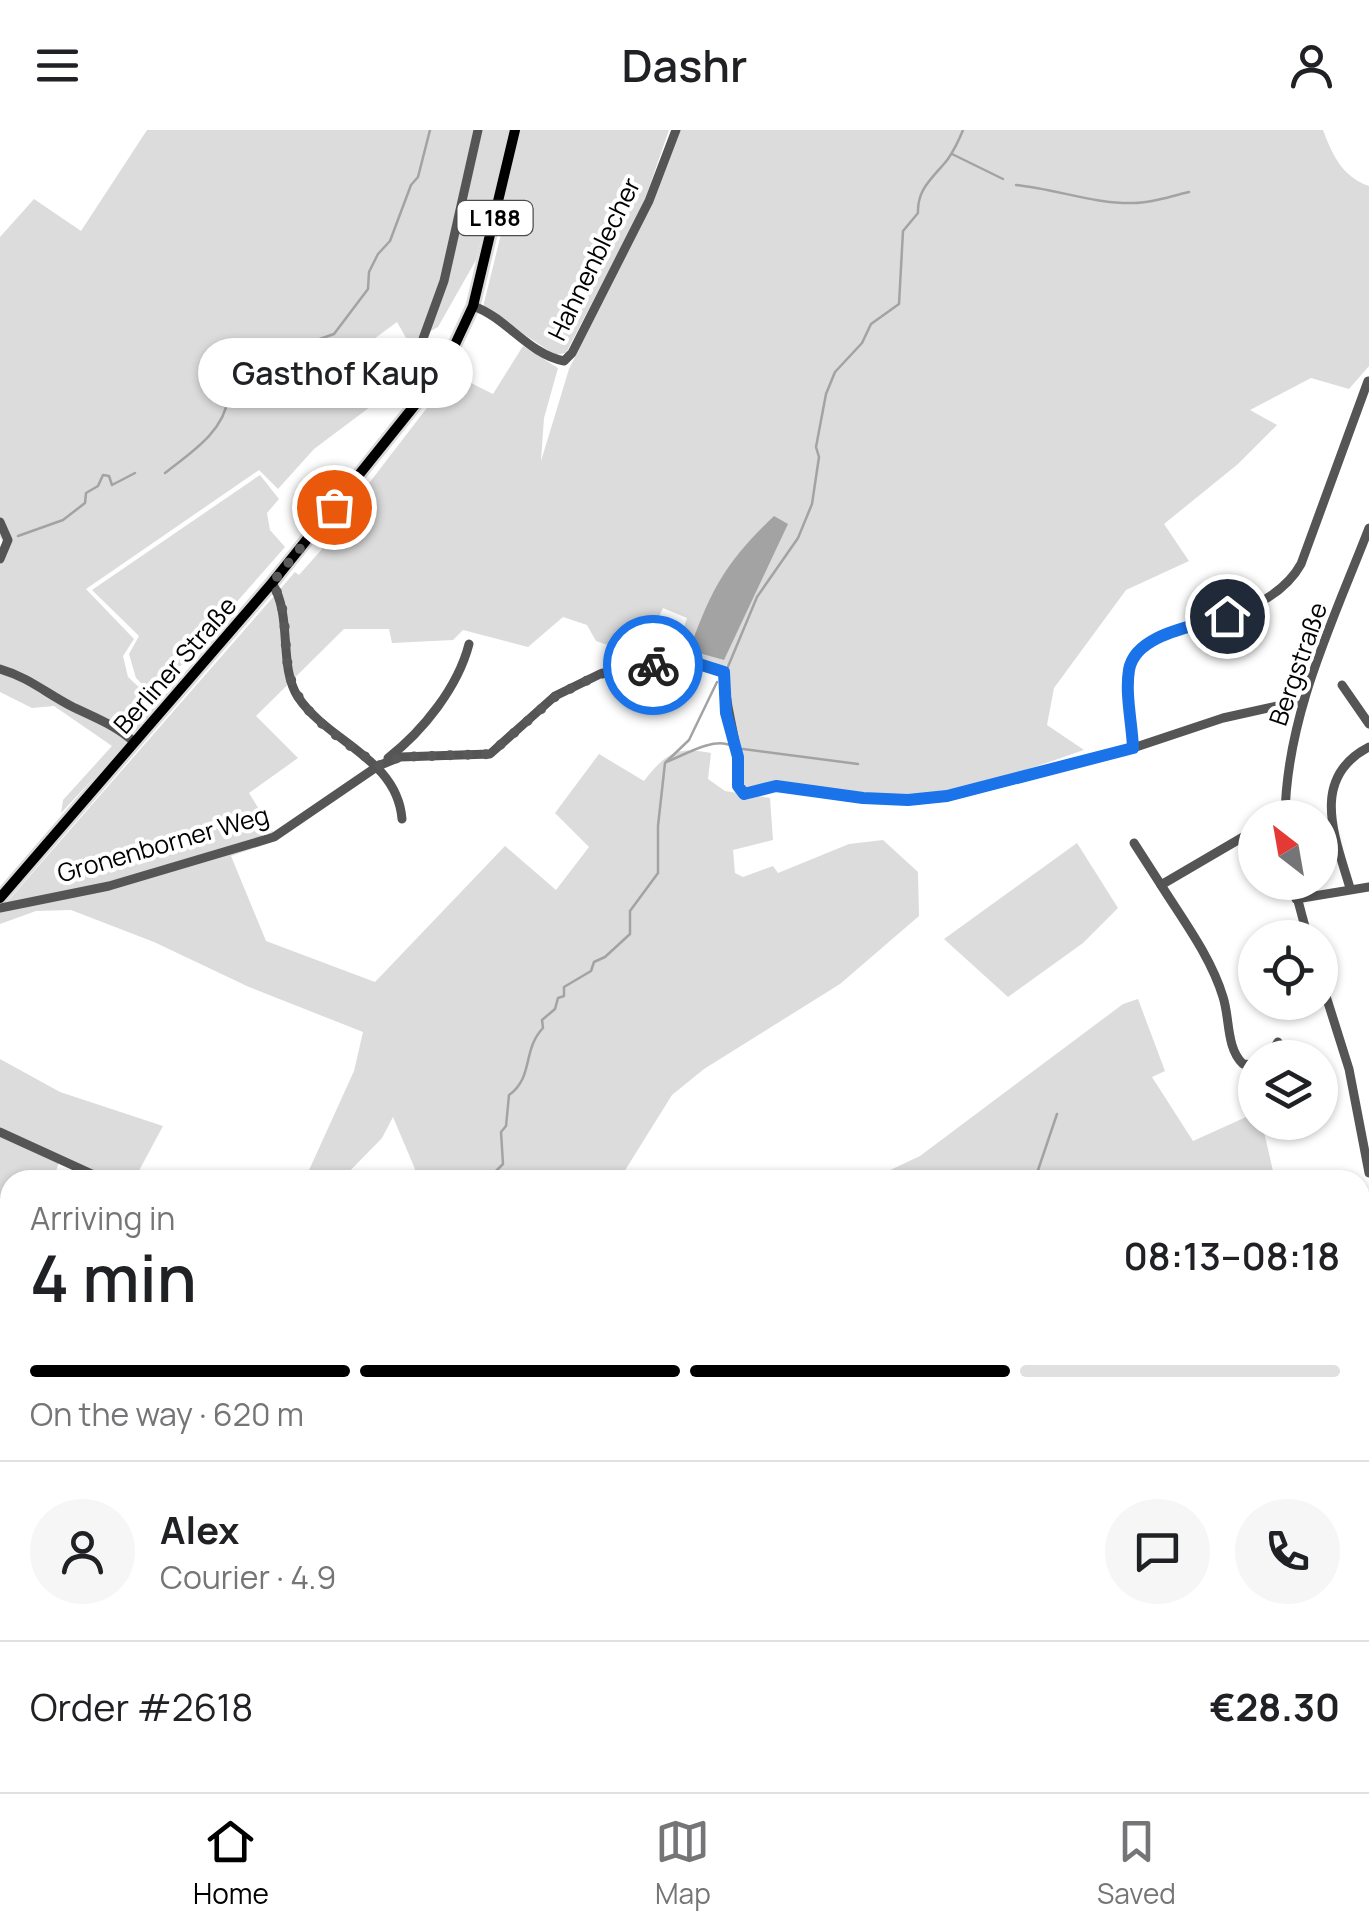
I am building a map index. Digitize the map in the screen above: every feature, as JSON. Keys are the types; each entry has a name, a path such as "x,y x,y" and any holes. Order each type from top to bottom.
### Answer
{"main road":[{"name":"Berliner Straße","path":"0,898 272,583 424,397 451,357 473,306 515,130"}],"street":[{"path":"424,397 416,374 420,347 444,281 478,130"},
{"name":"Hahnenblecher","path":"473,306 490,314 537,350 564,361 572,353 649,202 676,130"},
{"path":"1304,700 1223,718 1133,748 1128,674 1135,655 1153,640 1258,606 1286,588 1301,564 1368,381"},
{"path":"0,522 8,540 0,559"},
{"name":"Bergstraße","path":"1286,800 1290,752 1304,700 1368,531"},
{"path":"272,583 277,590 288,640 289,674 297,696 324,725 378,766 394,786 401,802 402,819"},
{"name":"Gronenborner Weg","path":"0,908 109,886 274,837 406,744 433,712 464,664 469,644"},
{"name":"Gronenborner Weg","path":"378,766 400,757 490,754 556,696 600,674 686,660 724,675 726,713 738,757 738,786 744,794 776,786 863,798 908,800 947,796 1133,748"},
{"path":"0,670 26,677 67,704 122,731 134,742"},
{"path":"1342,685 1369,724"},
{"path":"1350,888 1332,824 1334,785 1346,762 1369,747"},
{"path":"1162,885 1238,840"},
{"path":"1134,843 1208,961 1223,997 1238,1058"},
{"path":"1338,890 1369,887"},
{"path":"1333,1020 1349,1070 1368,1170"},
{"path":"0,1132 83,1170"}],"shaded area":[{"path":"147,130 669,130 644,202 566,353 555,355 483,307 504,222 485,226 476,260 438,327 409,343 397,322 359,350 390,392 314,449 278,489 259,470 86,589 134,639 123,656 128,677 160,707 61,813 63,800 112,746 54,706 32,708 0,692 0,565 8,551 0,537 0,237 34,199 81,231"},
{"path":"680,130 1323,130 1345,171 1369,186 1369,366 1349,389 1311,378 1250,410 1277,425 1238,464 1164,524 1189,561 1126,590 1054,688 1047,725 1084,750 947,797 785,788 749,794 738,786 727,665 724,668 675,654 687,618 663,608 646,644 619,649 596,641 587,625 563,617 528,647 463,630 453,640 392,643 389,629 344,629 256,716 298,758 249,793 278,840 231,856 266,941 375,982 505,846 556,890 589,847 555,813 599,754 644,781 666,758 689,750 711,753 708,779 725,791 770,798 773,840 733,850 735,873 743,877 773,866 778,873 849,844 883,840 918,872 919,916 840,984 704,1069 672,1095 625,1170 414,1170 393,1117 382,1138 351,1170 309,1170 354,1071 363,1032 71,910 36,911 0,924 0,910 295,572 299,575 322,549 324,538 333,546 358,512 353,504 453,374 493,394 523,346 558,368 544,418 541,461 569,369 653,203"},
{"path":"260,475 279,499 267,513 270,530 285,547 154,696 136,678 129,654 139,636 92,590"},
{"path":"774,516 788,524 724,660 692,651 699,624 724,574"},
{"path":"1077,843 1118,908 1083,943 1008,997 944,939"},
{"path":"1138,999 1165,1071 1152,1077 1193,1141 1238,1121 1238,1140 1266,1140 1273,1170 890,1170 920,1156 1123,1004"},
{"path":"0,1059 60,1092 163,1126 139,1170 88,1170 60,1159 56,1170 0,1170"}],"waterway":[{"path":"165,473 213,431 228,398 252,390 260,368 274,355 334,334 368,289 369,272 390,241 411,185 418,177 430,130"},
{"path":"727,669 757,597 798,538 812,504 819,457 816,447 826,394 835,372 862,343 871,324 899,304 903,231 918,213 923,190 948,159 963,130"},
{"path":"952,154 1003,179"},
{"path":"1016,185 1119,203 1148,202 1189,192"},
{"path":"18,536 63,520 85,503 86,493 98,486 103,475 109,476 112,485 135,473"},
{"path":"497,1170 503,1164 501,1132 506,1126 509,1095 522,1080 532,1045 543,1028 542,1020 555,1009 558,998 564,996 564,987 591,971 594,962 630,934 630,911 658,873 665,763 689,740 717,682"},
{"path":"666,762 706,745 730,745"},
{"path":"743,749 858,764"},
{"path":"1038,1170 1057,1114"}],"way so far":[{"path":"334,507 272,583 277,590 288,640 289,674 297,696 324,725 378,766 400,757 490,754 556,696 600,674 653,665"}],"place":[{"name":"Gasthof Kaup","path":"334,507"}],"route":[{"path":"653,665 686,660 724,672 726,713 738,757 740,792 749,794 776,786 908,800 947,796 1133,748 1128,674 1135,655 1153,640 1227,616"}]}
